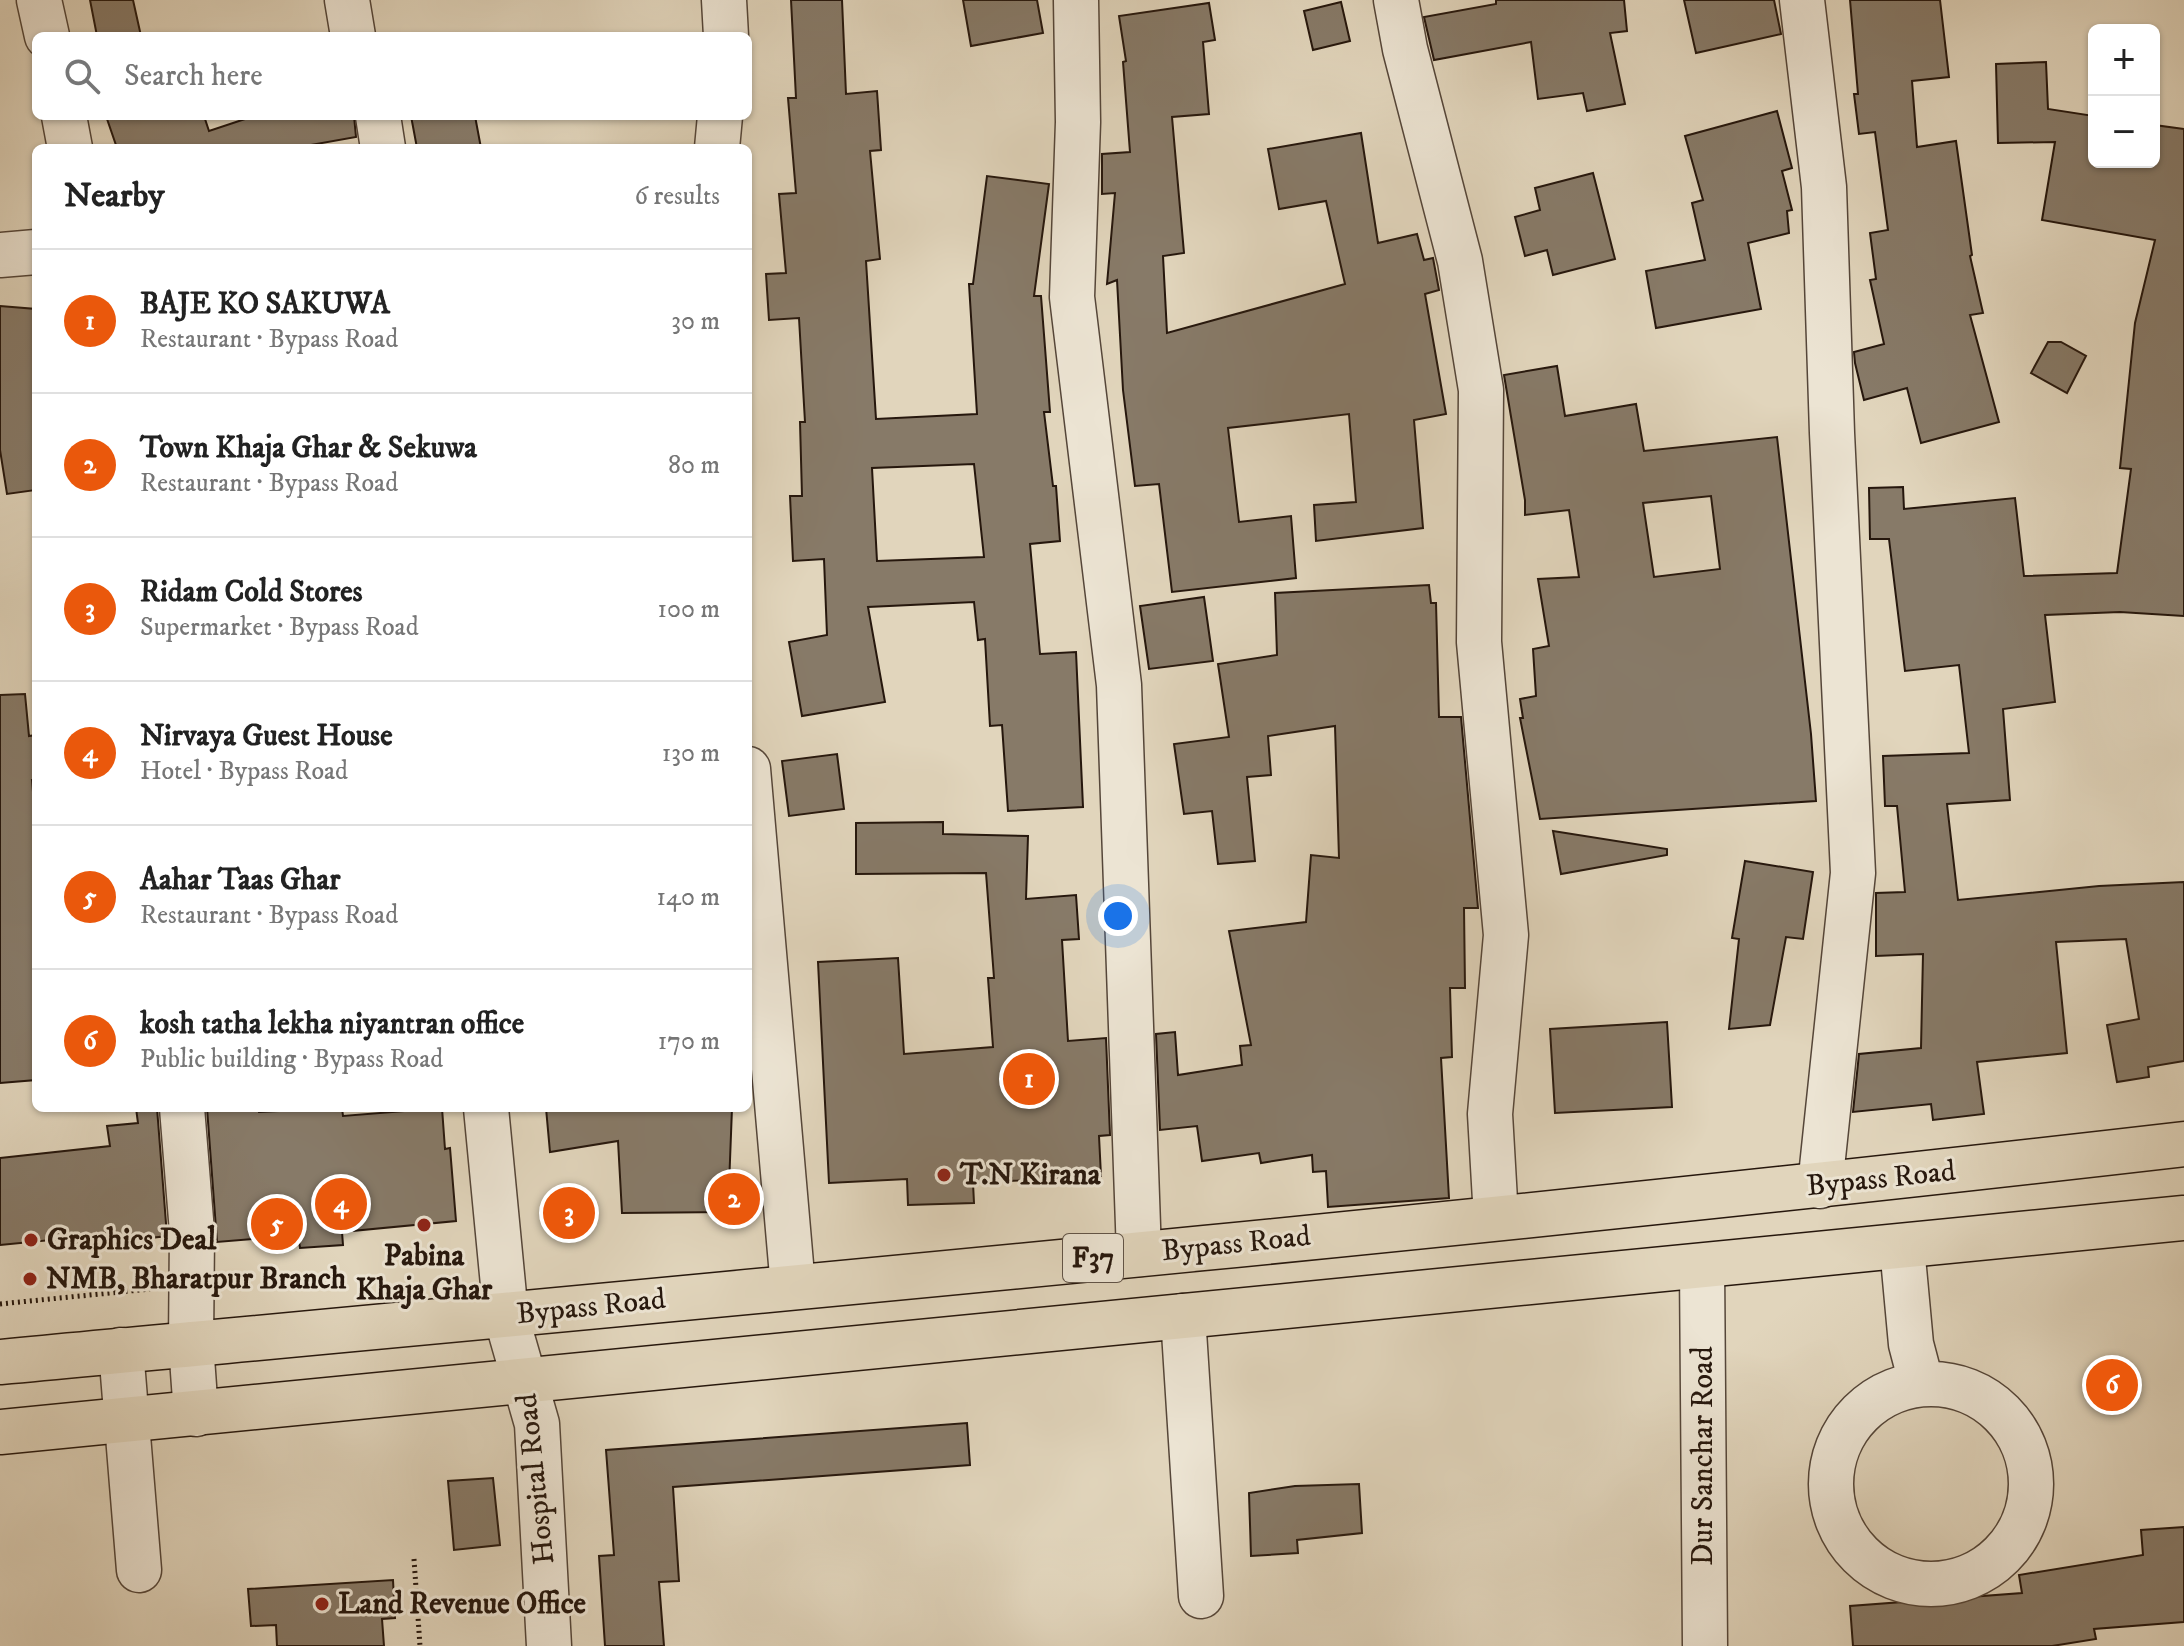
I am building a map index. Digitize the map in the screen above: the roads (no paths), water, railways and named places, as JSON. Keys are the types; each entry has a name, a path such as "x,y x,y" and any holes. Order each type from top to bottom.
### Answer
{"highway":[{"name":"Bypass Road","path":"0,1362 1139,1254 1820,1186 2184,1144"},
{"name":"F37","path":"0,1432 2184,1218"}],"street":[{"path":"39,0 46,32"},
{"path":"347,0 352,32"},
{"path":"724,0 726,32"},
{"path":"1076,0 1078,122 1072,297 1119,685 1139,1254"},
{"path":"1396,0 1405,49 1460,261 1481,390 1479,642 1506,935 1490,1114 1496,1218"},
{"path":"1802,0 1824,187 1853,873 1820,1186"},
{"path":"65,120 69,144"},
{"path":"379,120 382,144"},
{"path":"717,144 720,120"},
{"path":"0,255 32,252"},
{"path":"752,815 793,1287"},
{"path":"182,1112 192,1232 191,1344 196,1414"},
{"name":"Hospital Road","path":"486,1112 506,1316 537,1424 549,1646"},
{"path":"1902,1247 1911,1344 1921,1382"},
{"name":"Dur Sanchar Road","path":"1702,1266 1705,1646"},
{"path":"1183,1316 1201,1596"},
{"path":"121,1350 139,1570"},
{"path":"1921,1382 1954,1385 1985,1398 2009,1420 2020,1438 2031,1480 2027,1514 2012,1544 1988,1568 1957,1582 1923,1585 1890,1577 1862,1558 1841,1531 1831,1499 1831,1465 1842,1434 1862,1408 1890,1390 1921,1382"}],"place":[{"name":"BAJE KO SAKUWA","path":"1029,1079"},
{"name":"T.N Kirana","path":"944,1175"},
{"name":"Town Khaja Ghar & Sekuwa","path":"734,1199"},
{"name":"Nirvaya Guest House","path":"341,1204"},
{"name":"Ridam Cold Stores","path":"569,1213"},
{"name":"Aahar Taas Ghar","path":"277,1224"},
{"name":"Pabina Khaja Ghar","path":"424,1225"},
{"name":"Graphics Deal","path":"31,1240"},
{"name":"NMB, Bharatpur Branch","path":"30,1279"},
{"name":"kosh tatha lekha niyantran office","path":"2112,1385"},
{"name":"Land Revenue Office","path":"322,1604"}]}
